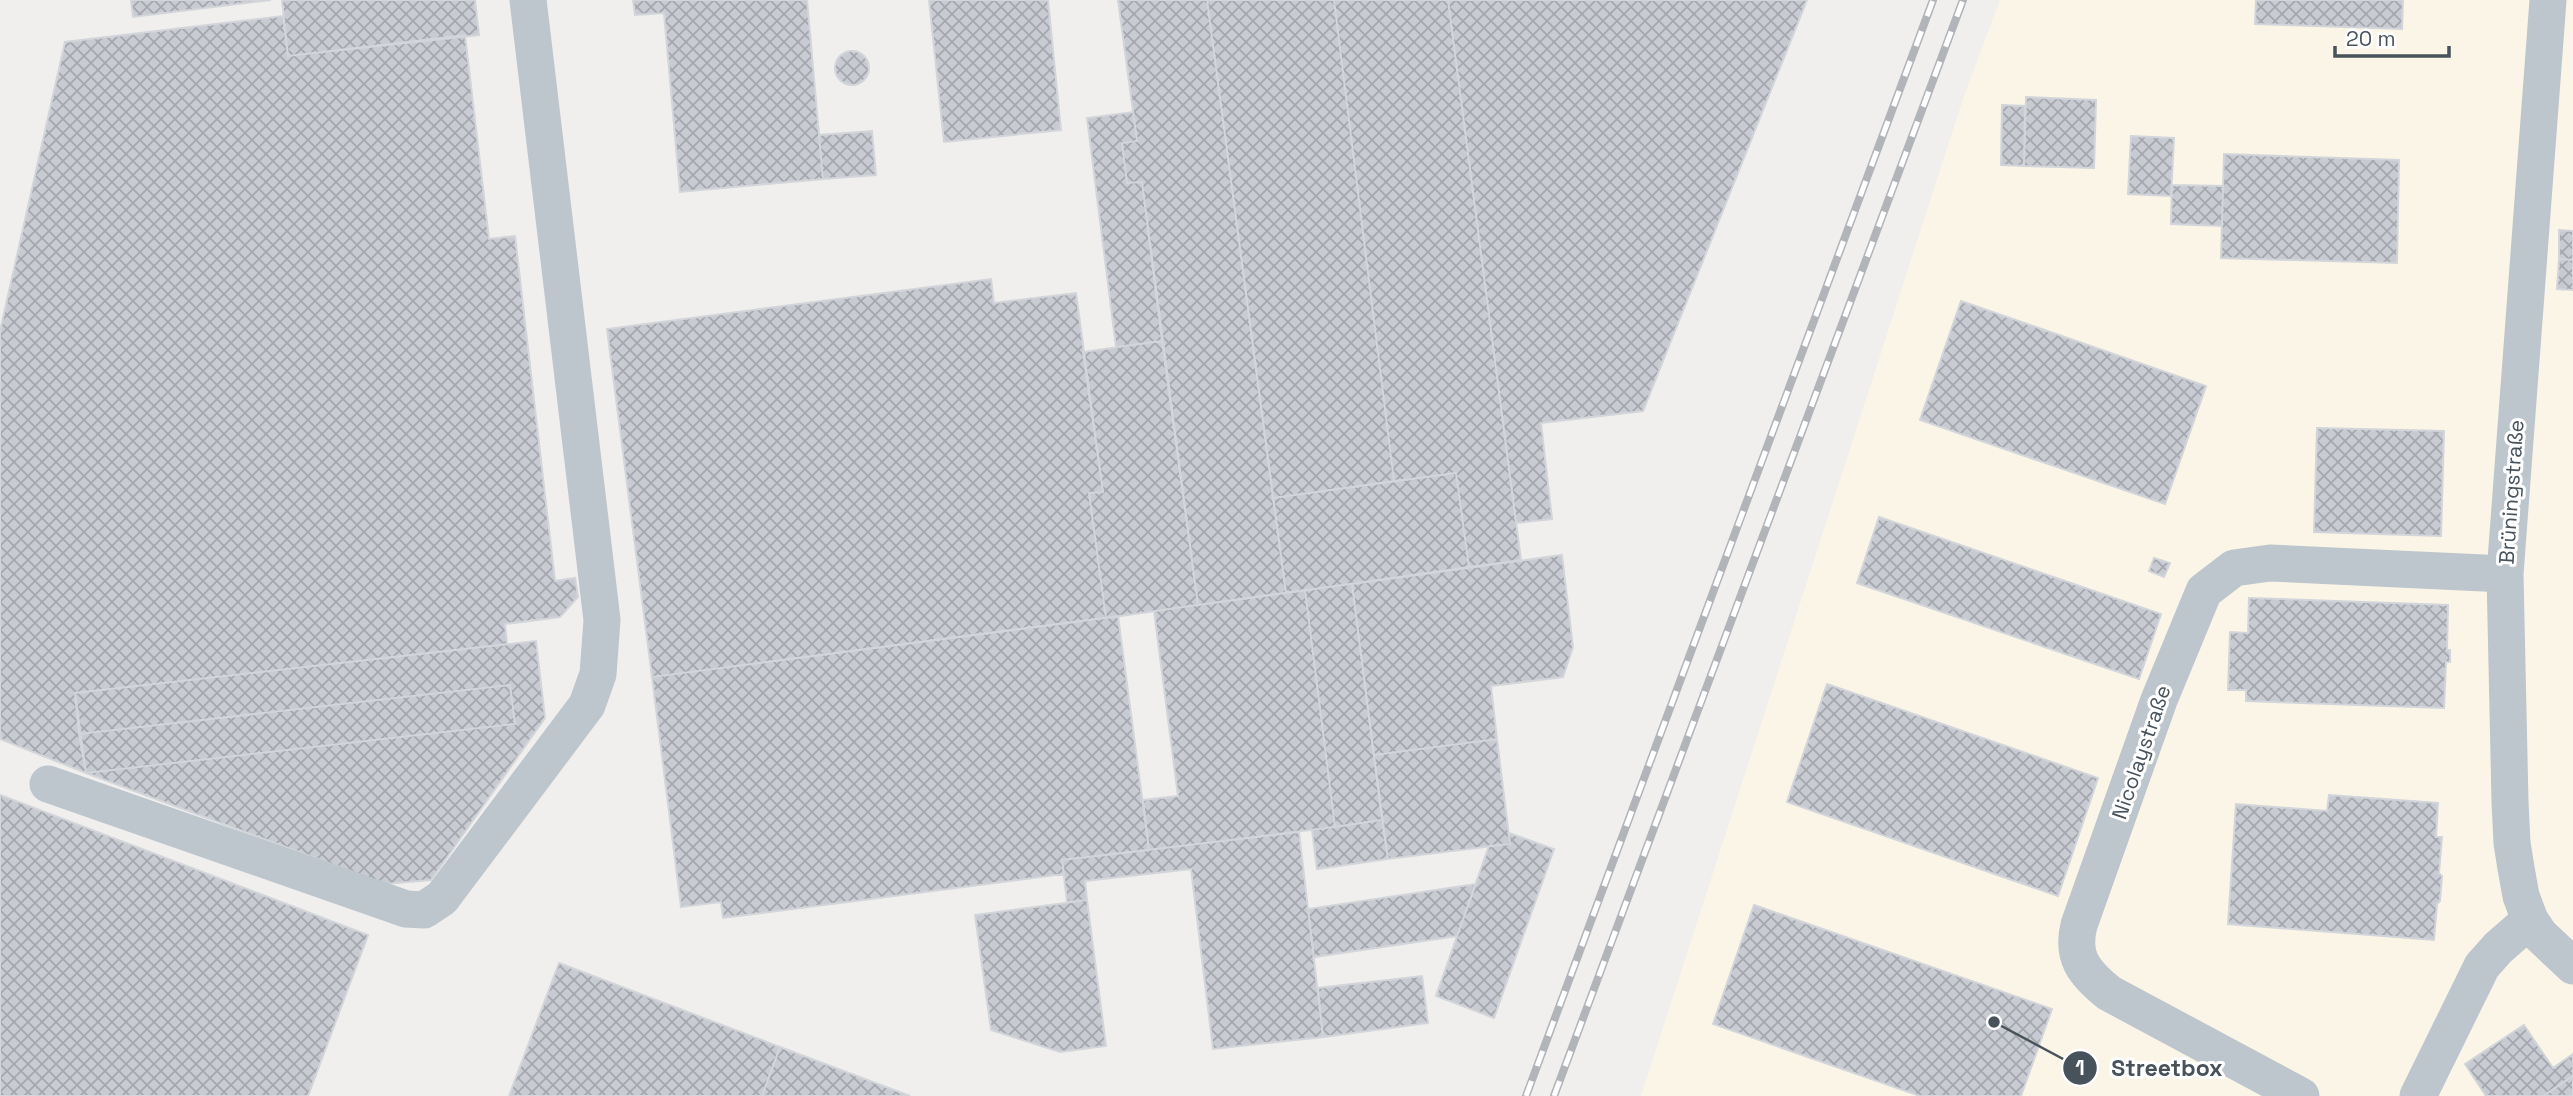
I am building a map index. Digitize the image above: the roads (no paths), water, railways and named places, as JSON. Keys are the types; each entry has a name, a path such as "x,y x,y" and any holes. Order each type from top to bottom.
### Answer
{"street":[{"path":"48,784 406,909 424,910 442,898 587,705 598,674 602,620 528,0"},
{"name":"Brüningstraße","path":"2548,0 2505,574 2512,843 2521,896 2540,935 2573,966"},
{"name":"Nicolaystraße","path":"2301,1096 2109,993 2093,980 2078,955 2075,941 2079,925 2159,700 2204,591 2234,568 2270,563 2505,574"},
{"path":"2420,1095 2482,966 2530,919"}],"railway":[{"path":"1526,1096 1933,0"},
{"path":"1554,1096 1963,0"}],"place":[{"name":"Streetbox","path":"1994,1022"}]}
